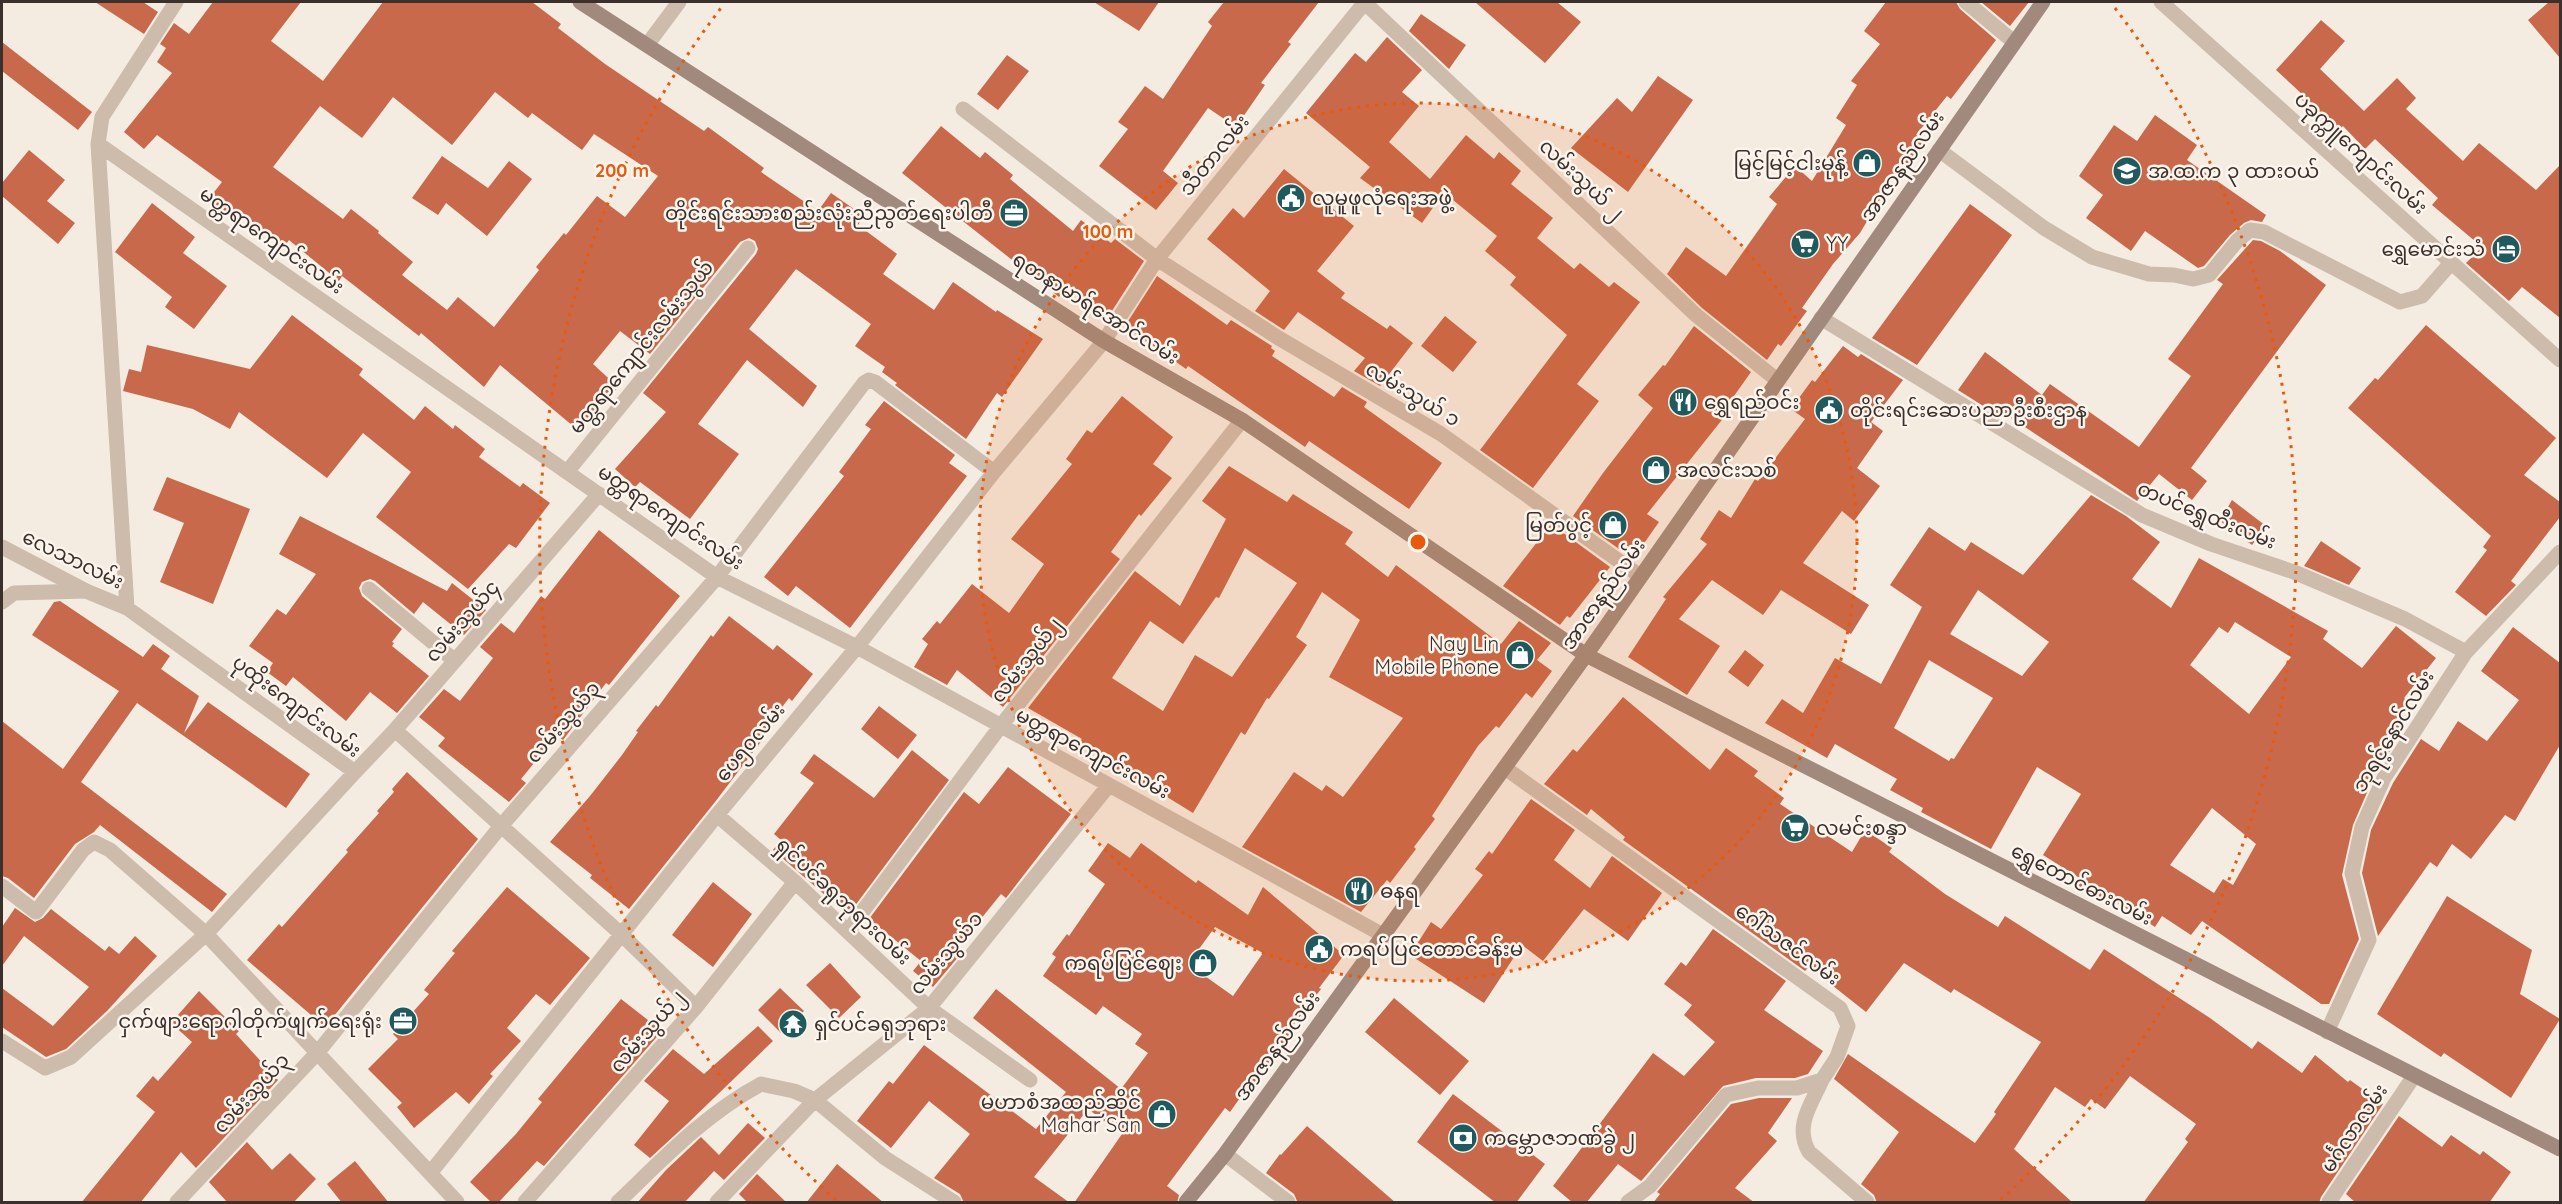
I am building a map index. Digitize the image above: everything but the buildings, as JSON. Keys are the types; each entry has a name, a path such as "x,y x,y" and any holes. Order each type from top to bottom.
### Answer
{"street":[{"path":"127,608 98,144 102,117 176,2"},
{"name":"ရတနာမာရ်အောင်လမ်း","path":"580,2 1104,341 1242,420 1586,655"},
{"path":"647,45 679,2"},
{"name":"သီတာလမ်း","path":"1104,341 1157,259 1364,2"},
{"name":"လမ်းသွယ် ၂","path":"1364,2 1696,315 1777,380"},
{"path":"1966,2 2014,42"},
{"name":"အာဇာနည်လမ်း","path":"1186,1203 1225,1154 1586,655 2043,2"},
{"name":"ပခုက္ကူကျောင်းလမ်း","path":"2161,2 2560,360"},
{"name":"လမ်းသွယ် ၁","path":"963,109 1157,259 1277,337 1441,434 1640,576"},
{"name":"မတ္တရာကျောင်းလမ်း","path":"98,144 717,577 857,647 1000,727 1042,746 1383,935"},
{"path":"1939,150 2053,234 2092,257 2149,274 2174,275 2193,279 2208,275 2237,241 2250,230 2264,232 2400,302 2422,296 2451,263"},
{"name":"မတ္တရာကျောင်းလမ်းသွယ်","path":"567,472 748,248"},
{"name":"တပင်ရွှေထီးလမ်း","path":"1821,318 2142,515 2211,544 2294,572 2395,615 2466,652"},
{"name":"ပေ၅၀လမ်း","path":"431,1172 717,815 857,647 994,472 1104,341"},
{"name":"လမ်းသွယ်၃","path":"177,1203 318,1052 501,826 717,577 864,383 869,380 994,472"},
{"name":"လမ်းသွယ်၂","path":"848,931 1000,727 1242,420"},
{"name":"လမ်းသွယ်၄","path":"355,772 395,730 599,494"},
{"name":"လေသာလမ်း","path":"2,547 86,591 127,608"},
{"name":"ဘုရင့်နောင်လမ်း","path":"2328,1032 2369,940 2352,873 2362,827 2384,778 2466,652 2560,552"},
{"path":"369,589 455,661"},
{"path":"2,602 14,593 86,591"},
{"name":"ပုထိုးကျောင်းလမ်း","path":"2,1041 45,1068 71,1057 206,934 355,772 127,608"},
{"name":"ရွှေတောင်ဓားလမ်း","path":"1586,655 2560,1149"},
{"path":"395,730 621,934 696,1007"},
{"name":"ဂေါ်သဇင်လမ်း","path":"1505,768 1840,1008 1848,1026 1837,1058 1822,1080 1801,1127 1802,1141 1809,1152 1867,1203"},
{"name":"လမ်းသွယ်၁","path":"717,1203 815,1100 929,1008 1109,785"},
{"name":"ရှင်ပင်ခရုဘုရားလမ်း","path":"717,815 795,882 929,1008 1030,1080"},
{"path":"2,886 36,912 82,850 94,842 110,850 206,934 458,1203"},
{"name":"လမ်းသွယ်၂","path":"525,1203 696,1007 795,882"},
{"name":"မင်္ဂလာလမ်း","path":"2330,1203 2414,1076"},
{"path":"1628,1203 1650,1186 1726,1095 1758,1088 1797,1088 1822,1080"},
{"path":"618,1203 687,1134 733,1099 761,1084 794,1091 815,1100 885,1158 954,1203"},
{"path":"1225,1154 1288,1203"}],"place":[{"name":"မြင့်မြင့်ငါးမုန့်","path":"1867,163"},
{"name":"အ.ထ.က ၃ ထားဝယ်","path":"2127,171"},
{"name":"လူမူဖူလုံရေးအဖွဲ့","path":"1291,198"},
{"name":"တိုင်းရင်းသားစည်းလုံးညီညွတ်ရေးပါတီ","path":"1014,213"},
{"name":"YY","path":"1805,244"},
{"name":"ရွှေမောင်းသံ","path":"2506,249"},
{"name":"ရွှေရည်ဝင်း","path":"1683,402"},
{"name":"တိုင်းရင်းဆေးပညာဦးစီးဌာန","path":"1829,410"},
{"name":"အလင်းသစ်","path":"1656,470"},
{"name":"မြတ်ပွင့်","path":"1613,525"},
{"name":"Nay Lin Mobile Phone","path":"1520,655"},
{"name":"လမင်းစန္ဒာ","path":"1795,828"},
{"name":"ဓနရ","path":"1359,891"},
{"name":"ကရပ်ပြင်တောင်ခန်းမ","path":"1319,949"},
{"name":"ကရပ်ပြင်ဈေး","path":"1203,963"},
{"name":"ငှက်ဖျားရောဂါတိုက်ဖျက်ရေးရုံး","path":"403,1021"},
{"name":"ရှင်ပင်ခရုဘုရား","path":"793,1024"},
{"name":"မဟာစံအထည်ဆိုင် Mahar San","path":"1162,1114"},
{"name":"ကမ္ဘောဇဘဏ်ခွဲ ၂","path":"1463,1138"}]}
